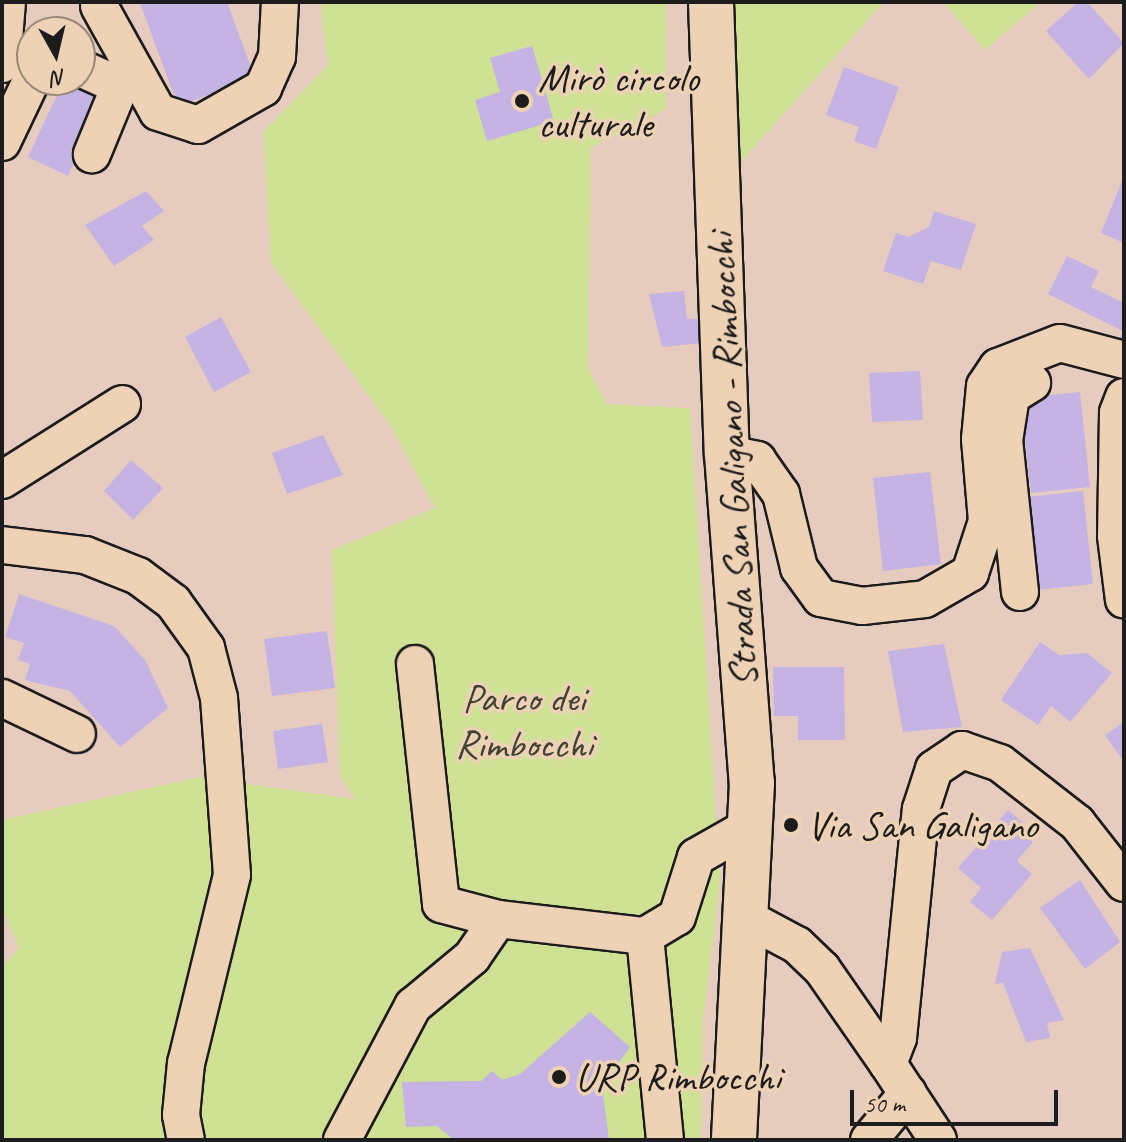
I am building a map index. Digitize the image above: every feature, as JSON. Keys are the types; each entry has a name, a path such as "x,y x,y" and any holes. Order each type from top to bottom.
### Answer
{"main road":[{"name":"Strada San Galigano - Rimbocchi","path":"711,2 727,454 752,825 734,1140"}],"street":[{"path":"2,64 7,2"},
{"path":"99,6 158,112 198,125 263,88 277,57 280,2"},
{"path":"92,154 120,86 96,75"},
{"path":"2,142 24,96"},
{"path":"1020,592 985,386 998,367 1017,355 1060,343 1124,360"},
{"path":"727,454 757,460 781,494 799,568 821,598 862,606 925,599 970,573 987,521 992,440 1011,396 1032,383"},
{"path":"1124,397 1118,413 1116,536 1124,600"},
{"path":"2,480 122,404"},
{"path":"2,545 85,555 138,576 173,602 206,648 219,698 232,875 186,1063 181,1115 186,1140"},
{"path":"415,664 441,904 498,919 645,936 677,917 696,857 752,825"},
{"path":"2,698 77,734"},
{"path":"888,1064 898,1038 921,809 934,769 962,750 1000,763 1077,823 1124,883"},
{"path":"358,1132 413,1006 472,957 498,919"},
{"path":"748,919 797,945 822,969 938,1140"},
{"path":"645,936 665,1140"},
{"path":"869,1140 908,1093"}],"green space":[{"name":"Parco dei Rimbocchi","path":"320,2 666,2 666,109 591,147 588,368 607,404 690,408 720,881 703,1021 701,1140 2,1140 2,966 19,948 2,908 2,820 199,777 355,799 340,776 332,550 435,508 390,425 271,263 263,132 328,65"},
{"path":"715,2 884,2 738,165"},
{"path":"943,2 1041,2 985,50"}],"building":[{"path":"227,2 255,78 178,106 140,3"},
{"path":"1078,2 1087,2 1124,43 1089,79 1046,31"},
{"path":"532,46 554,121 487,141 475,100 500,92 490,58"},
{"path":"844,67 899,87 876,149 854,141 859,127 826,115"},
{"path":"96,87 108,90 68,176 28,157 57,96 96,96"},
{"path":"1124,176 1124,243 1101,233"},
{"path":"146,191 164,211 142,226 154,240 114,266 85,225"},
{"path":"934,211 976,224 961,270 931,261 923,284 883,271 896,233 908,237 929,227"},
{"path":"1067,256 1099,271 1091,287 1124,303 1124,347 1117,344 1123,331 1048,294"},
{"path":"684,291 687,319 702,318 704,343 662,347 649,294"},
{"path":"221,317 251,372 214,392 185,337"},
{"path":"920,371 923,420 872,422 869,373"},
{"path":"1080,392 1090,487 1031,493 1020,398"},
{"path":"323,435 343,475 287,494 272,453"},
{"path":"131,460 163,488 133,520 104,491"},
{"path":"930,472 941,564 883,571 873,478"},
{"path":"1083,491 1093,584 1028,591 1017,498"},
{"path":"19,594 114,626 145,660 168,708 120,747 70,691 25,680 30,664 18,660 24,643 5,637"},
{"path":"327,631 335,688 272,696 264,639"},
{"path":"1040,642 1059,655 1087,653 1112,673 1070,722 1051,706 1038,725 1001,700"},
{"path":"944,644 962,727 903,732 888,651"},
{"path":"773,667 844,667 845,740 798,740 798,716 774,716"},
{"path":"1124,722 1124,762 1105,735"},
{"path":"322,724 328,762 278,769 273,731"},
{"path":"1008,810 1029,828 1024,834 1033,842 1017,861 1032,874 992,920 970,902 981,888 958,868"},
{"path":"1080,880 1120,942 1085,969 1040,908"},
{"path":"1030,948 1064,1020 1047,1023 1050,1038 1026,1042 1003,983 995,984 1002,952"},
{"name":"URP Rimbocchi","path":"590,1012 630,1047 602,1086 609,1140 454,1140 437,1126 406,1127 402,1082 481,1081 492,1071 502,1080 520,1074"}],"place":[{"name":"Mirò circolo culturale","path":"522,101"},
{"name":"Via San Galigano","path":"791,825"},
{"name":"URP Rimbocchi","path":"559,1077"}]}
